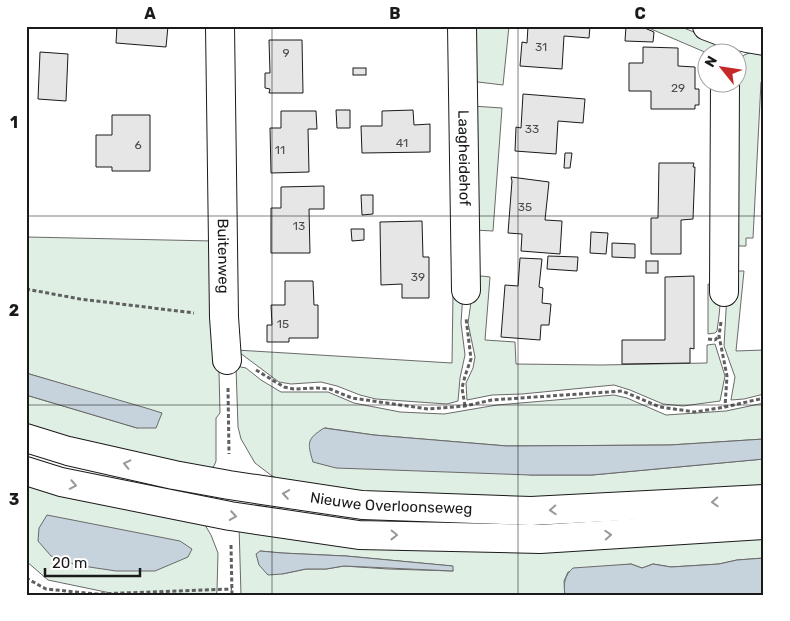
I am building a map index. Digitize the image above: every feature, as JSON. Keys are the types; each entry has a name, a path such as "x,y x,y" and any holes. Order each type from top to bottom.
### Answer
{"street":[{"name":"Buitenweg","path":"220,26 224,317 227,360"},
{"name":"Laagheidehof","path":"462,26 466,290"},
{"path":"722,35 764,41"},
{"path":"724,292 725,92"},
{"name":"Nieuwe Overloonseweg","path":"26,438 78,453 174,475 362,505 521,511 764,499"},
{"name":"Nieuwe Overloonseweg","path":"26,471 61,482 230,516 359,535 540,539 764,525"}],"path":[{"path":"26,289 80,300 224,317"},
{"path":"465,406 462,388 471,359 466,316 466,290"},
{"path":"724,292 719,336 727,376 725,408"},
{"path":"708,339 715,340 719,336"},
{"path":"229,485 227,360 238,360 247,364 284,387 294,389 330,389 352,398 428,409 465,406 492,400 622,391 660,408 696,412 725,408 764,398"},
{"path":"230,516 232,595"},
{"path":"26,578 46,589 96,594 232,589"}],"green space":[{"path":"470,26 509,26 503,85 478,82 471,79"},
{"path":"644,26 679,26 711,39 713,42 698,42 698,49"},
{"path":"755,51 764,52 764,82 761,82 753,238 746,238 746,246 733,246 737,92 748,92 748,54"},
{"path":"472,106 502,108 493,231 474,230"},
{"path":"27,237 213,241 213,365 219,372 220,413 216,418 216,461 214,466 210,469 26,429 26,395 137,428 162,414 26,373"},
{"path":"733,271 744,271 736,351 764,350 764,394 731,400 735,377 724,346 727,293"},
{"path":"481,276 490,277 485,340 515,342 516,364 707,363 707,345 715,344 725,376 720,401 683,406 663,404 614,385 492,395 467,400 466,383 473,368 475,357 468,323 474,281"},
{"path":"708,284 715,285 720,307 717,331 708,334"},
{"path":"453,293 463,293 461,323 465,355 458,401 447,404 376,399 321,382 291,384 279,382 236,350 452,363"},
{"path":"236,366 246,368 281,392 328,392 354,403 400,412 444,414 497,405 614,395 627,398 666,415 726,411 764,403 764,439 670,445 507,446 374,435 325,428 530,475 592,475 764,459 764,491 497,502 399,497 292,484 272,476 255,463 241,439 238,427"},
{"path":"26,477 205,525 218,553 216,595 120,595 48,580 26,561"},
{"path":"239,525 764,535 764,558 737,560 719,564 671,567 653,564 642,568 631,564 568,572 564,581 565,595 241,595","holes":["260,551 346,556 452,566 453,571 344,566 326,569 306,569 282,574"]}],"shaded area":[{"path":"26,373 162,413 156,428 137,428 26,395"},
{"path":"324,428 374,435 507,446 670,445 764,439 764,459 592,475 530,475 336,468 313,462 309,445 311,438"},
{"path":"47,515 180,541 192,549 188,557 155,571 116,571 76,565 51,556 38,541 39,528"},
{"path":"260,551 346,556 453,566 453,571 344,566 268,575 259,565 256,554"},
{"path":"764,558 764,595 565,594 565,580 573,568 631,564 642,568 653,564 671,567 719,564 737,560"}],"building":[{"path":"117,26 168,26 166,47 116,43"},
{"path":"528,26 590,26 589,38 564,36 562,69 520,66 522,42 527,43"},
{"path":"626,26 640,26 654,32 653,42 625,41"},
{"path":"269,40 302,40 303,93 269,93 270,89 265,88 265,73 270,73"},
{"path":"643,47 678,48 678,66 695,67 695,89 698,89 699,92 699,105 695,105 695,109 651,109 651,91 629,91 629,63 643,63"},
{"path":"40,52 68,54 66,101 38,99"},
{"path":"353,68 366,68 366,75 353,75"},
{"path":"523,94 585,99 583,123 558,121 556,154 515,151 516,127 521,128"},
{"path":"336,110 350,110 350,128 337,128"},
{"path":"413,110 414,125 430,124 430,152 362,153 361,126 382,126 382,111"},
{"path":"281,111 316,111 317,129 308,129 309,172 271,173 270,128 281,128"},
{"path":"112,115 150,115 150,171 112,171 112,167 96,167 96,135 112,135"},
{"path":"565,153 572,153 570,168 564,168"},
{"path":"659,163 694,163 693,167 695,167 693,219 681,220 681,254 651,254 651,218 658,218"},
{"path":"511,177 549,182 545,220 562,221 560,254 521,251 522,234 508,233"},
{"path":"324,186 324,209 309,209 310,253 271,253 271,208 281,208 281,187"},
{"path":"361,195 373,195 373,214 362,215"},
{"path":"422,221 423,257 429,257 429,298 402,298 402,284 381,285 380,222"},
{"path":"351,229 364,229 364,240 352,241"},
{"path":"591,232 608,233 606,254 590,253"},
{"path":"612,243 635,244 635,258 612,257"},
{"path":"548,256 578,257 577,271 547,269"},
{"path":"520,258 542,259 539,287 543,288 542,303 551,304 549,325 541,325 540,340 501,337 505,285 518,286"},
{"path":"646,261 658,261 658,273 646,273"},
{"path":"694,276 694,349 690,348 690,363 622,364 622,340 665,340 665,277"},
{"path":"285,281 313,281 314,305 318,305 318,338 289,338 289,342 267,342 267,325 272,325 271,305 285,305"}]}
